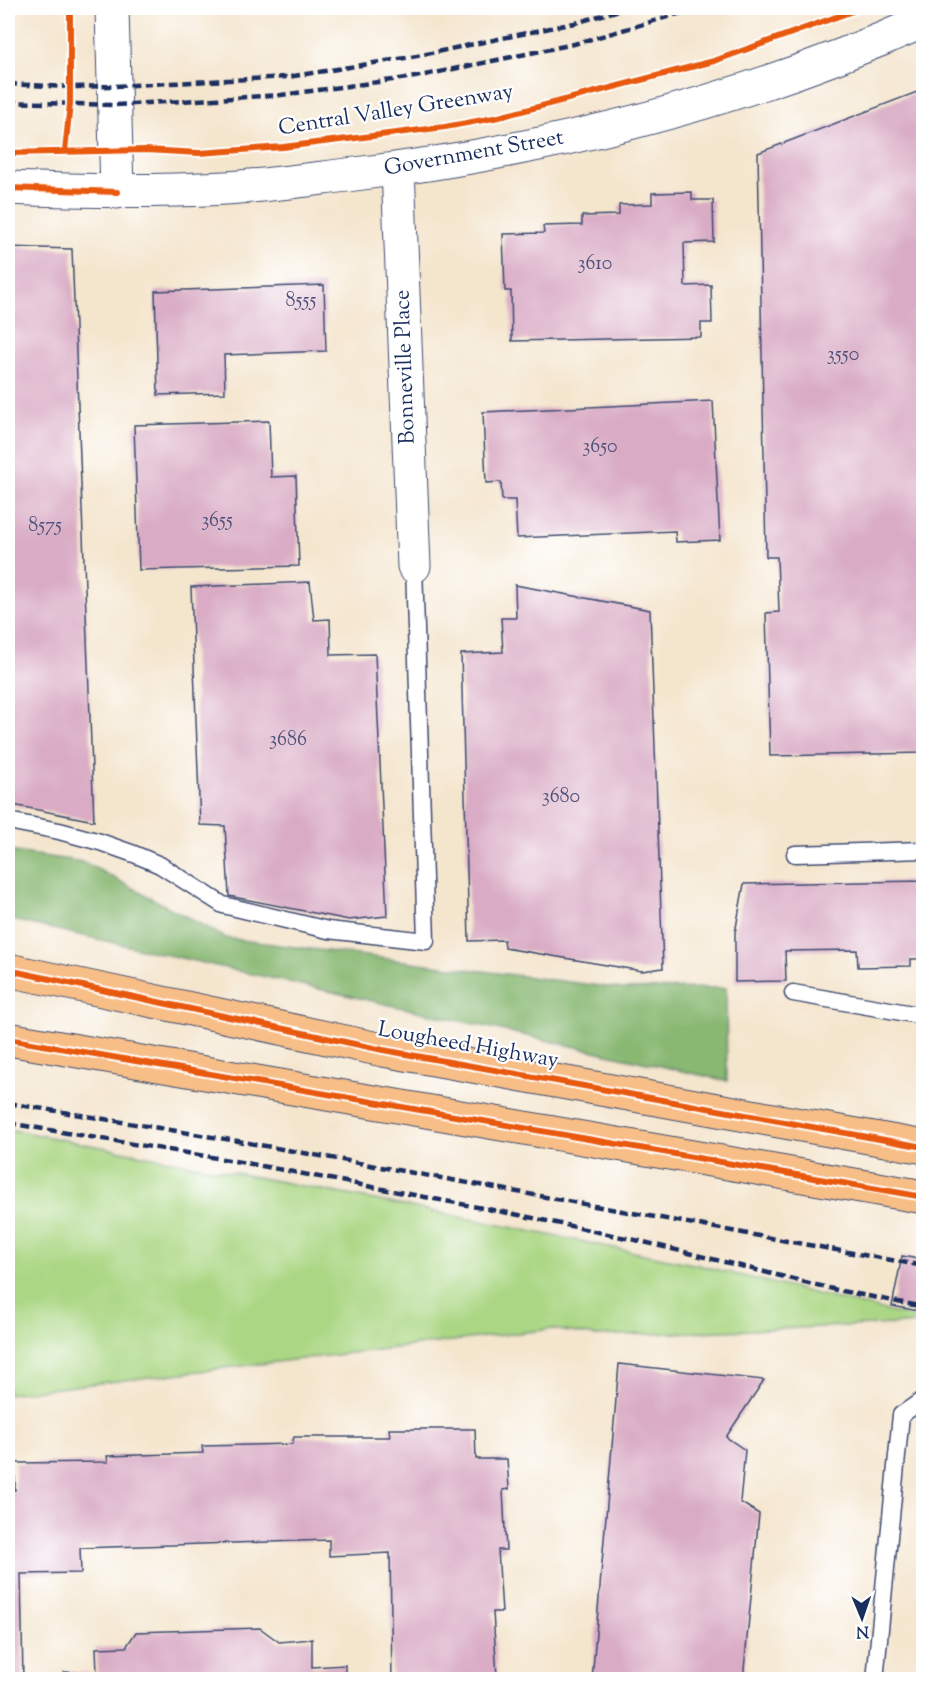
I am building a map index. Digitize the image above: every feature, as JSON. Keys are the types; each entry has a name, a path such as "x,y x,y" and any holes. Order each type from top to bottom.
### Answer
{"main road":[{"name":"Lougheed Highway","path":"8,970 383,1050 924,1147"},
{"path":"8,1039 924,1197"}],"street":[{"path":"112,8 117,192"},
{"name":"Government Street","path":"8,188 117,192 227,188 398,169 480,156 561,139 728,95 824,61 924,21"},
{"name":"Bonneville Place","path":"398,169 414,566"}],"lane":[{"path":"8,821 59,831 134,854 160,865 223,905 328,930 426,941 414,566"},
{"path":"795,854 924,850"},
{"path":"793,993 924,1016"},
{"path":"875,1680 901,1414 924,1399"}],"green space":[{"path":"8,851 84,862 226,938 623,989 726,988 727,1081 8,919"},
{"path":"8,1129 698,1265 923,1320 923,1323 596,1336 552,1329 8,1394"}],"building":[{"path":"922,90 924,127 924,753 770,756 766,613 779,612 777,557 766,557 758,153"},
{"path":"692,192 692,200 713,200 714,242 684,243 685,286 711,285 712,323 701,323 701,337 512,341 511,291 505,291 503,234 544,233 543,226 582,225 582,216 619,215 619,205 652,204 652,193"},
{"path":"8,247 72,249 94,821 8,804"},
{"path":"324,285 326,351 224,355 225,393 158,395 155,291"},
{"path":"713,401 720,540 676,542 675,531 517,538 515,500 502,500 501,482 486,483 483,412"},
{"path":"269,421 271,477 296,476 299,566 139,570 134,425"},
{"path":"310,582 314,620 330,619 331,655 375,654 387,916 349,920 229,896 225,826 200,825 191,587"},
{"path":"515,585 650,610 663,968 642,971 505,948 504,940 469,941 461,654 503,652 501,618 516,618"},
{"path":"924,881 924,959 911,959 911,966 858,967 857,950 785,951 786,981 735,982 735,933 744,884"},
{"path":"902,1256 924,1260 924,1312 892,1306"},
{"path":"619,1364 764,1380 726,1437 745,1450 740,1502 759,1514 743,1680 592,1680"},
{"path":"389,1429 475,1429 476,1459 507,1459 509,1489 503,1490 506,1550 498,1550 502,1612 493,1612 497,1677 491,1677 491,1680 392,1680 390,1553 329,1556 329,1540 80,1548 81,1573 21,1574 23,1680 8,1680 8,1490 15,1490 15,1463 108,1462 107,1456 203,1453 202,1446 292,1444 294,1437 390,1437"},
{"path":"260,1628 279,1642 312,1639 312,1667 345,1665 345,1680 64,1680 64,1672 97,1673 96,1648 126,1647 136,1632"}],"railway":[{"path":"8,84 70,87 114,86 288,77 417,56 579,22 626,8"},
{"path":"8,102 115,105 281,95 415,77 574,44 699,8"},
{"path":"8,1103 249,1143 924,1266"},
{"path":"8,1123 246,1163 519,1215 640,1241 837,1290 924,1307"}],"cycle path":[{"path":"65,151 70,104 70,8"},
{"name":"Central Valley Greenway","path":"8,153 146,150 199,153 283,147 445,127 499,117 714,61 861,8"},
{"path":"8,188 117,192"},
{"path":"8,970 383,1050 924,1147"},
{"path":"8,1039 924,1197"}]}
